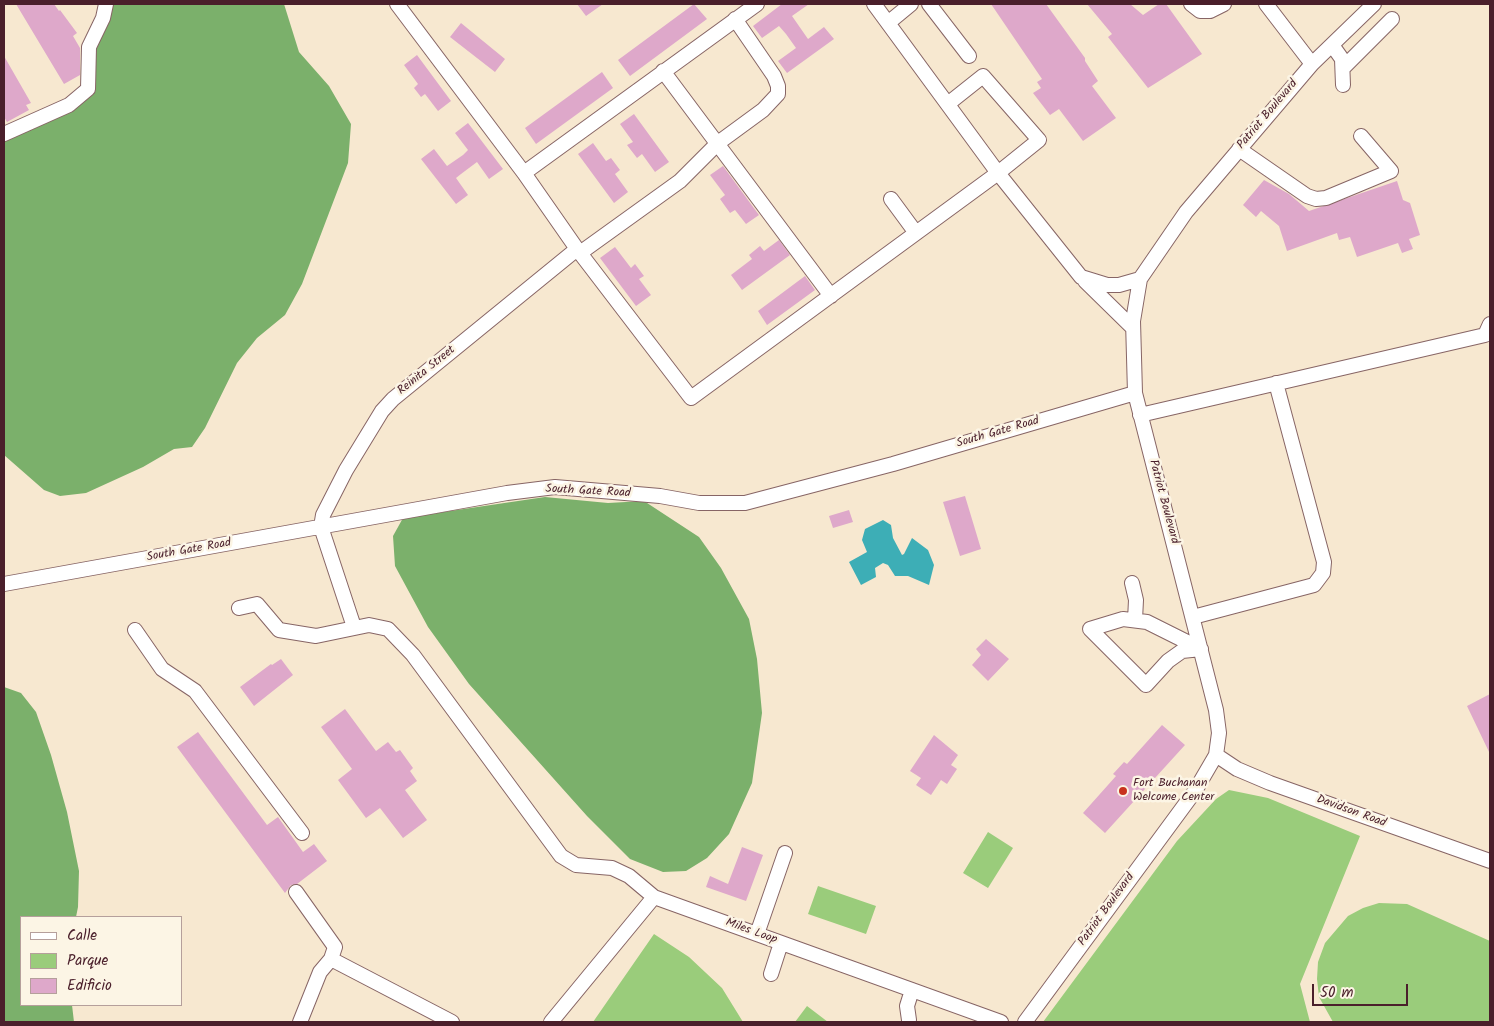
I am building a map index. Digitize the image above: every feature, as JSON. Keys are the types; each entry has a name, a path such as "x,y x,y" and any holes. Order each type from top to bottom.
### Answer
{"street":[{"path":"4,134 69,105 88,89 89,47 103,18 106,4"},
{"path":"397,4 524,173 578,251 691,398 1039,140 982,76 949,102"},
{"path":"524,173 757,4"},
{"path":"874,4 949,102 998,172 1081,277 1133,331"},
{"path":"888,23 911,4"},
{"path":"930,4 969,56"},
{"path":"1191,4 1200,11 1210,11 1224,4"},
{"path":"1266,4 1312,64"},
{"name":"Patriot Boulevard","path":"1026,1022 1195,791 1216,755 1219,733 1216,710 1140,415 1136,393 1133,331 1135,303 1140,279 1186,212 1312,64 1374,4"},
{"path":"1344,67 1392,19"},
{"name":"Reinita Street","path":"321,526 323,515 346,470 392,399 578,251 680,181 718,143 762,110 778,94 778,86 774,76 735,20"},
{"path":"1332,45 1342,59 1344,67 1343,86"},
{"path":"663,71 831,296"},
{"path":"1239,150 1307,196 1326,198 1391,171 1361,136"},
{"path":"891,199 916,233"},
{"path":"1081,277 1107,285 1119,285 1140,279"},
{"path":"1140,415 1485,335 1490,324"},
{"path":"1193,617 1314,585 1323,573 1324,562 1276,383"},
{"name":"South Gate Road","path":"4,584 507,493 555,487 660,496 699,503 745,503 893,464 1136,393"},
{"path":"321,526 354,627"},
{"path":"1132,583 1136,600 1136,620"},
{"path":"239,608 257,604 279,630 316,636 369,625 388,629 400,640 561,856 576,865 612,868 629,876 654,897 551,1022"},
{"path":"1123,619 1136,620 1147,622 1201,649 1182,651 1168,661 1146,684 1090,629 1123,619"},
{"path":"135,630 162,669 195,690 302,833"},
{"name":"Davidson Road","path":"1216,755 1237,769 1270,783 1490,861"},
{"path":"758,934 785,853"},
{"path":"296,892 335,948 331,958 320,972 300,1022"},
{"name":"Miles Loop","path":"654,897 1001,1022"},
{"path":"771,974 781,943"},
{"path":"331,958 452,1022"},
{"path":"909,1020 907,1006 912,990"}],"green space":[{"path":"101,4 284,4 299,52 329,86 351,124 348,163 302,284 285,315 257,338 237,363 205,428 192,447 174,449 143,467 86,493 60,496 44,490 4,455 4,138 73,111 85,99"},
{"path":"545,497 608,503 644,501 699,537 721,568 749,619 757,659 762,713 752,783 729,834 707,858 686,871 663,872 630,859 587,816 469,684 428,627 395,566 393,536 403,518"},
{"path":"4,687 21,693 36,712 51,755 67,812 79,871 76,916 20,916 20,1006 72,1006 74,1022 4,1022"},
{"path":"1229,790 1268,798 1360,836 1300,984 1310,1022 1043,1022 1177,841 1216,799"},
{"path":"988,832 1013,848 988,888 963,873"},
{"path":"818,886 876,906 866,934 808,914"},
{"path":"1379,903 1407,904 1490,941 1490,1022 1333,1022 1319,997 1317,979 1318,962 1325,943 1348,916 1363,908"},
{"path":"654,934 689,957 722,988 743,1022 593,1022"},
{"path":"807,1006 828,1022 795,1022"}],"water":[{"path":"883,520 891,525 893,538 902,555 912,538 928,550 934,565 929,585 908,576 895,576 888,565 883,563 875,568 876,577 861,585 849,562 867,552 862,540 865,529"}],"building":[{"path":"16,4 54,4 60,10 77,33 73,36 80,48 80,75 64,84"},
{"path":"577,4 603,4 586,16"},
{"path":"694,4 707,19 630,76 618,60"},
{"path":"782,4 809,4 792,16 808,39 824,27 834,39 787,73 778,61 796,48 786,34 779,26 762,38 753,26"},
{"path":"991,4 1046,4 1085,58 1098,81 1092,86 1116,118 1083,141 1059,109 1050,115 1033,93 1041,88 1037,82 1042,79"},
{"path":"1087,4 1130,4 1143,15 1159,4 1166,4 1202,54 1148,88 1108,37 1112,34"},
{"path":"461,23 505,59 495,72 450,37"},
{"path":"417,55 451,101 438,111 425,94 421,97 414,88 418,84 404,65"},
{"path":"4,56 31,103 26,105 29,110 7,122 4,117"},
{"path":"602,72 613,88 536,144 525,128"},
{"path":"634,114 669,162 655,172 642,154 637,158 627,145 633,142 620,124"},
{"path":"468,123 503,169 489,179 477,162 456,178 468,195 456,204 421,159 434,149 447,166 463,155 468,150 455,133"},
{"path":"593,143 606,161 611,158 620,170 615,174 628,192 614,203 578,154"},
{"path":"723,166 759,215 746,224 735,210 730,213 720,199 725,195 710,175"},
{"path":"1264,180 1289,194 1309,211 1397,181 1403,200 1410,203 1420,235 1409,239 1413,249 1402,253 1398,243 1357,257 1350,237 1339,240 1337,233 1287,251 1279,226 1261,211 1256,217 1243,205"},
{"path":"779,240 790,255 742,290 731,275 752,259 749,255 760,246 764,251"},
{"path":"615,247 631,268 635,264 644,276 639,279 651,295 636,306 600,258"},
{"path":"805,276 815,290 767,325 758,311"},
{"path":"965,496 981,549 960,556 943,502"},
{"path":"849,510 853,522 833,528 829,516"},
{"path":"986,639 1009,659 988,681 972,665 981,655 976,649"},
{"path":"281,659 293,675 254,706 240,687 271,664"},
{"path":"1490,694 1490,754 1467,706"},
{"path":"345,709 376,751 388,742 396,752 400,750 413,768 410,771 417,781 405,790 427,820 403,838 380,808 366,818 338,780 352,769 321,727"},
{"name":"Fort Buchanan Welcome Center","path":"1162,725 1185,745 1105,833 1083,813 1116,776 1113,774 1124,762 1127,764"},
{"path":"198,732 267,825 278,817 303,852 314,844 327,861 297,884 291,885 285,893 177,747"},
{"path":"934,735 958,755 951,765 957,769 947,784 941,780 931,795 916,785 921,778 910,771"},
{"path":"742,847 763,855 746,901 706,887 710,876 728,884"}],"place":[{"name":"Fort Buchanan Welcome Center","path":"1123,791"}]}
